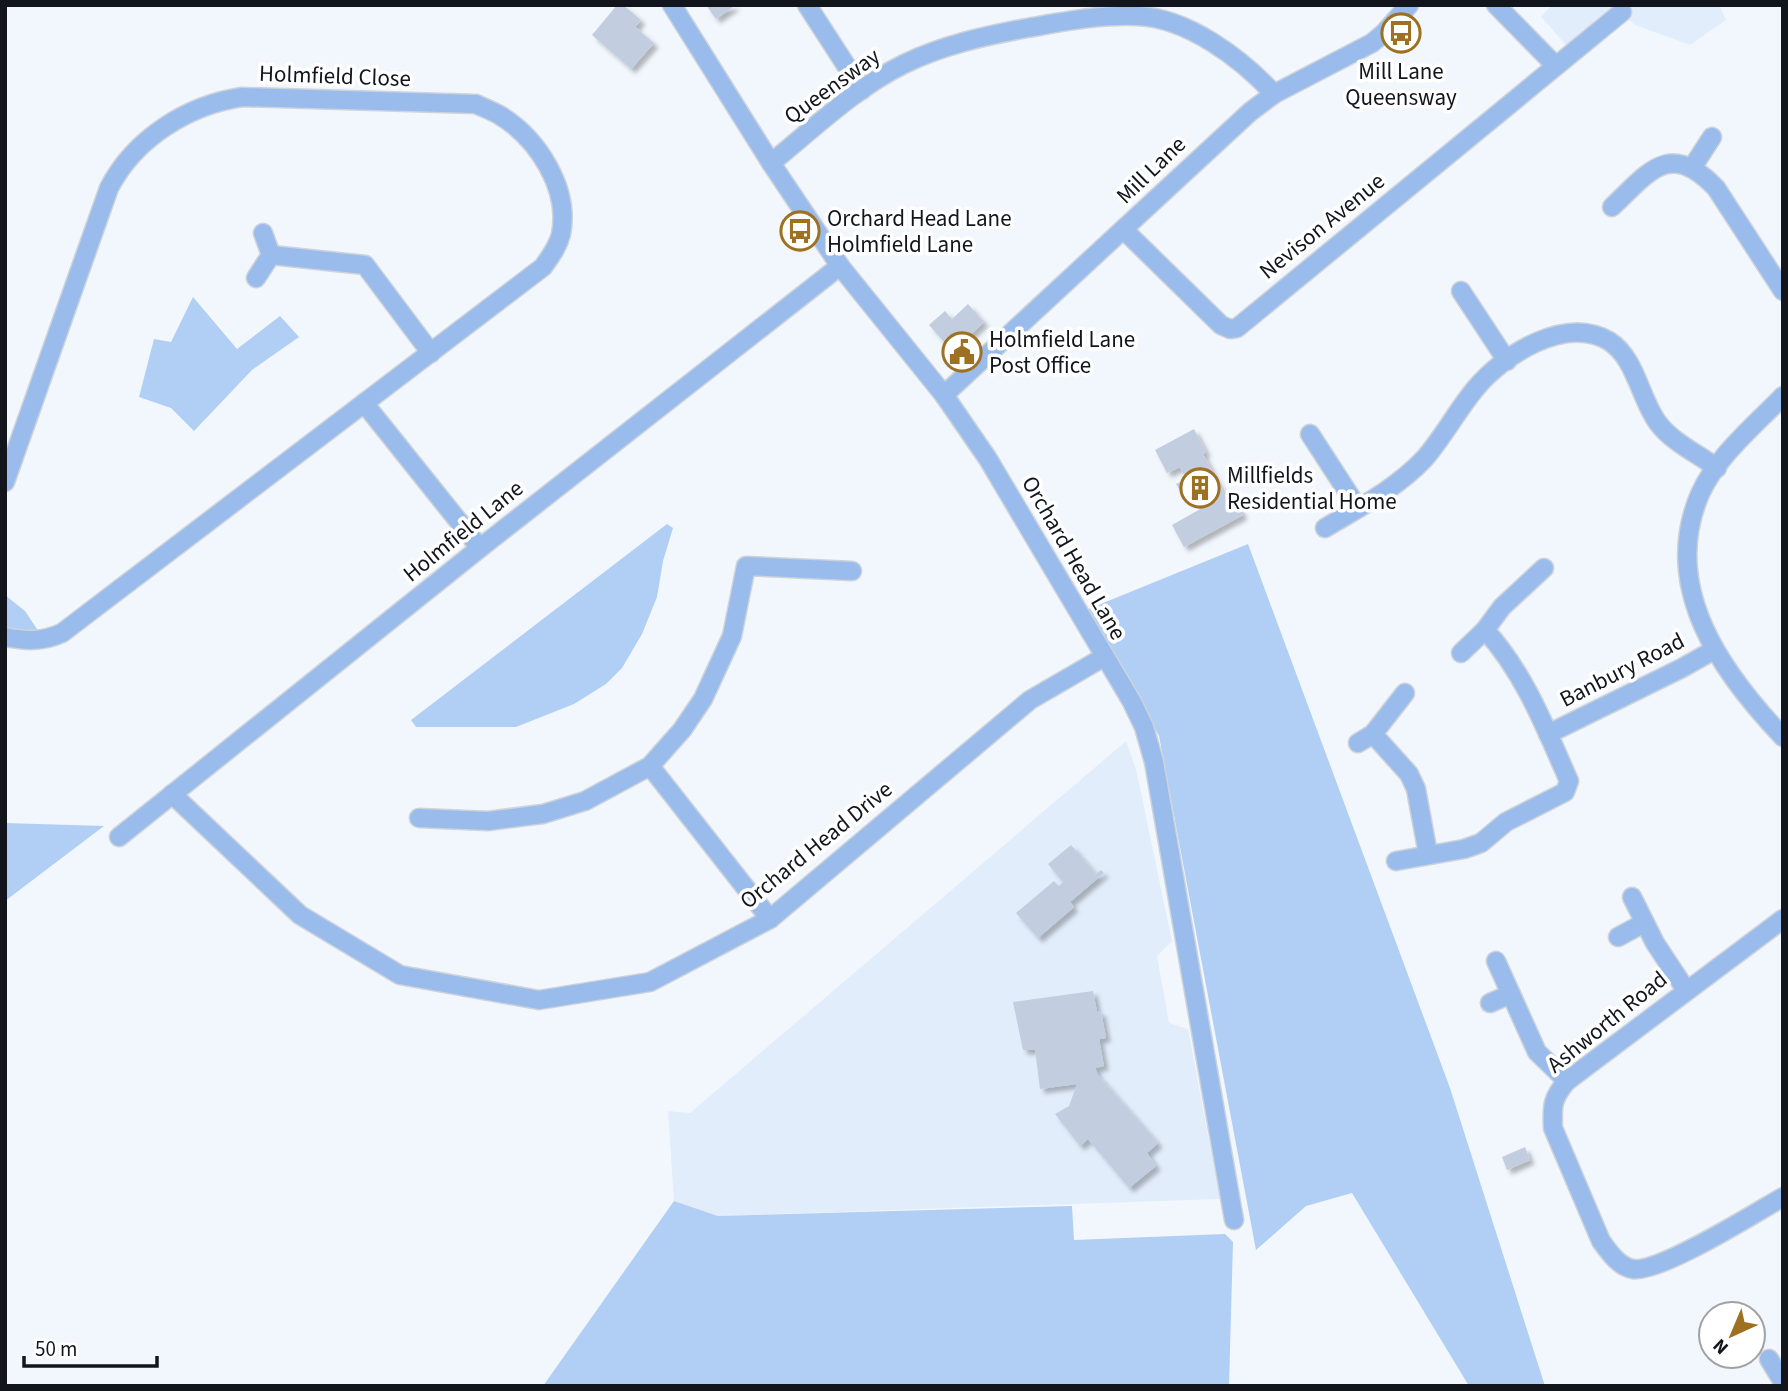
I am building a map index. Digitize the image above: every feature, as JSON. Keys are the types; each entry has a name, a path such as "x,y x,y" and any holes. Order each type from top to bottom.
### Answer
{"street":[{"name":"Orchard Head Lane","path":"672,5 771,163 840,266 944,396 988,459 1132,702 1144,727 1154,762 1234,1220"},
{"path":"807,5 862,90"},
{"name":"Mill Lane","path":"944,396 1125,231 1223,135 1274,94 1372,43 1409,5"},
{"path":"1496,5 1556,66"},
{"name":"Nevison Avenue","path":"1125,231 1221,325 1230,329 1237,328 1622,12"},
{"name":"Queensway","path":"771,163 862,90 902,65 940,49 983,37 1046,25 1107,17 1140,16 1172,24 1211,42 1239,60 1274,94"},
{"name":"Holmfield Close","path":"5,482 109,188 116,174 133,154 176,118 223,100 242,97 476,104 501,116 521,131 541,155 561,194 561,232 555,249 543,267 62,633 47,640 25,641 5,636"},
{"path":"1692,168 1712,137"},
{"path":"1612,207 1649,172 1662,164 1675,163 1692,168 1702,173 1716,188 1783,291"},
{"path":"263,233 271,255"},
{"path":"256,278 271,255"},
{"path":"271,255 365,265 431,352"},
{"name":"Holmfield Lane","path":"119,836 840,266"},
{"path":"1461,291 1507,361"},
{"path":"1325,528 1395,485 1425,458 1475,389 1493,369 1531,345 1559,333 1573,332 1610,342 1620,351 1633,372 1657,422 1670,435 1717,468"},
{"path":"1783,396 1717,468 1701,492 1688,538 1687,555 1693,599 1714,650 1746,695 1783,737"},
{"path":"364,403 480,548"},
{"path":"1310,434 1358,508"},
{"path":"419,818 488,821 542,814 585,801 650,766 682,730 703,699 733,636 747,566 852,571"},
{"path":"1461,653 1485,630 1502,607 1544,568"},
{"path":"1485,630 1509,659 1548,734"},
{"name":"Banbury Road","path":"1396,861 1464,849 1481,843 1506,822 1565,792 1569,780 1548,734 1714,650"},
{"name":"Orchard Head Drive","path":"172,794 300,915 400,975 539,1000 650,982 770,919 1030,700 1104,657"},
{"path":"1405,693 1365,739 1409,774 1416,789 1428,854"},
{"path":"650,766 770,919"},
{"path":"1632,897 1644,923 1686,990"},
{"name":"Ashworth Road","path":"1783,919 1567,1081 1553,1101 1553,1128 1601,1241 1624,1266 1634,1269 1658,1265 1783,1197"},
{"path":"1618,937 1644,923"},
{"path":"1496,961 1537,1052 1567,1081"},
{"path":"1490,1003 1511,994"},
{"path":"1769,1359 1783,1382"}],"shaded area":[{"path":"1552,5 1719,5 1726,20 1690,45 1635,25 1618,9 1568,47 1541,17"},
{"path":"193,297 237,349 280,316 299,337 252,370 194,431 171,408 139,397 154,339 171,342"},
{"path":"667,524 673,528 663,561 657,597 642,634 622,668 606,684 574,704 516,727 416,727 411,720"},
{"path":"1248,544 1450,1088 1545,1386 1469,1386 1352,1193 1306,1206 1256,1250 1159,736 1086,610"},
{"path":"5,595 25,611 39,632 14,633 5,628"},
{"path":"1126,741 1136,769 1172,941 1157,956 1169,1023 1188,1029 1220,1199 718,1216 674,1201 668,1111 690,1113"},
{"path":"5,823 104,826 5,901"},
{"path":"674,1201 718,1216 1072,1206 1074,1240 1225,1234 1233,1242 1229,1386 543,1386"}],"building":[{"path":"617,5 623,5 641,20 635,27 654,43 631,69 592,35"},
{"path":"706,5 736,5 716,19"},
{"path":"968,304 984,322 968,337 976,346 960,360 929,325 945,311 952,319"},
{"name":"Millfields Residential Home","path":"1194,429 1206,452 1203,454 1225,496 1231,493 1243,515 1184,547 1172,525 1202,508 1194,494 1185,499 1176,484 1186,479 1180,467 1167,473 1155,450"},
{"path":"1071,845 1096,874 1101,870 1104,873 1070,902 1074,907 1038,938 1016,913 1054,881 1059,886 1063,882 1048,864"},
{"path":"1093,991 1097,1012 1101,1011 1106,1038 1099,1039 1104,1066 1095,1068 1098,1075 1158,1143 1147,1153 1156,1166 1129,1188 1088,1139 1080,1146 1055,1114 1069,1106 1077,1084 1040,1089 1035,1050 1023,1050 1013,1002"},
{"path":"1525,1147 1530,1160 1507,1170 1502,1157"}],"place":[{"name":"Mill Lane Queensway","path":"1401,33"},
{"name":"Orchard Head Lane Holmfield Lane","path":"800,231"},
{"name":"Holmfield Lane Post Office","path":"962,352"},
{"name":"Millfields Residential Home","path":"1200,488"}]}
